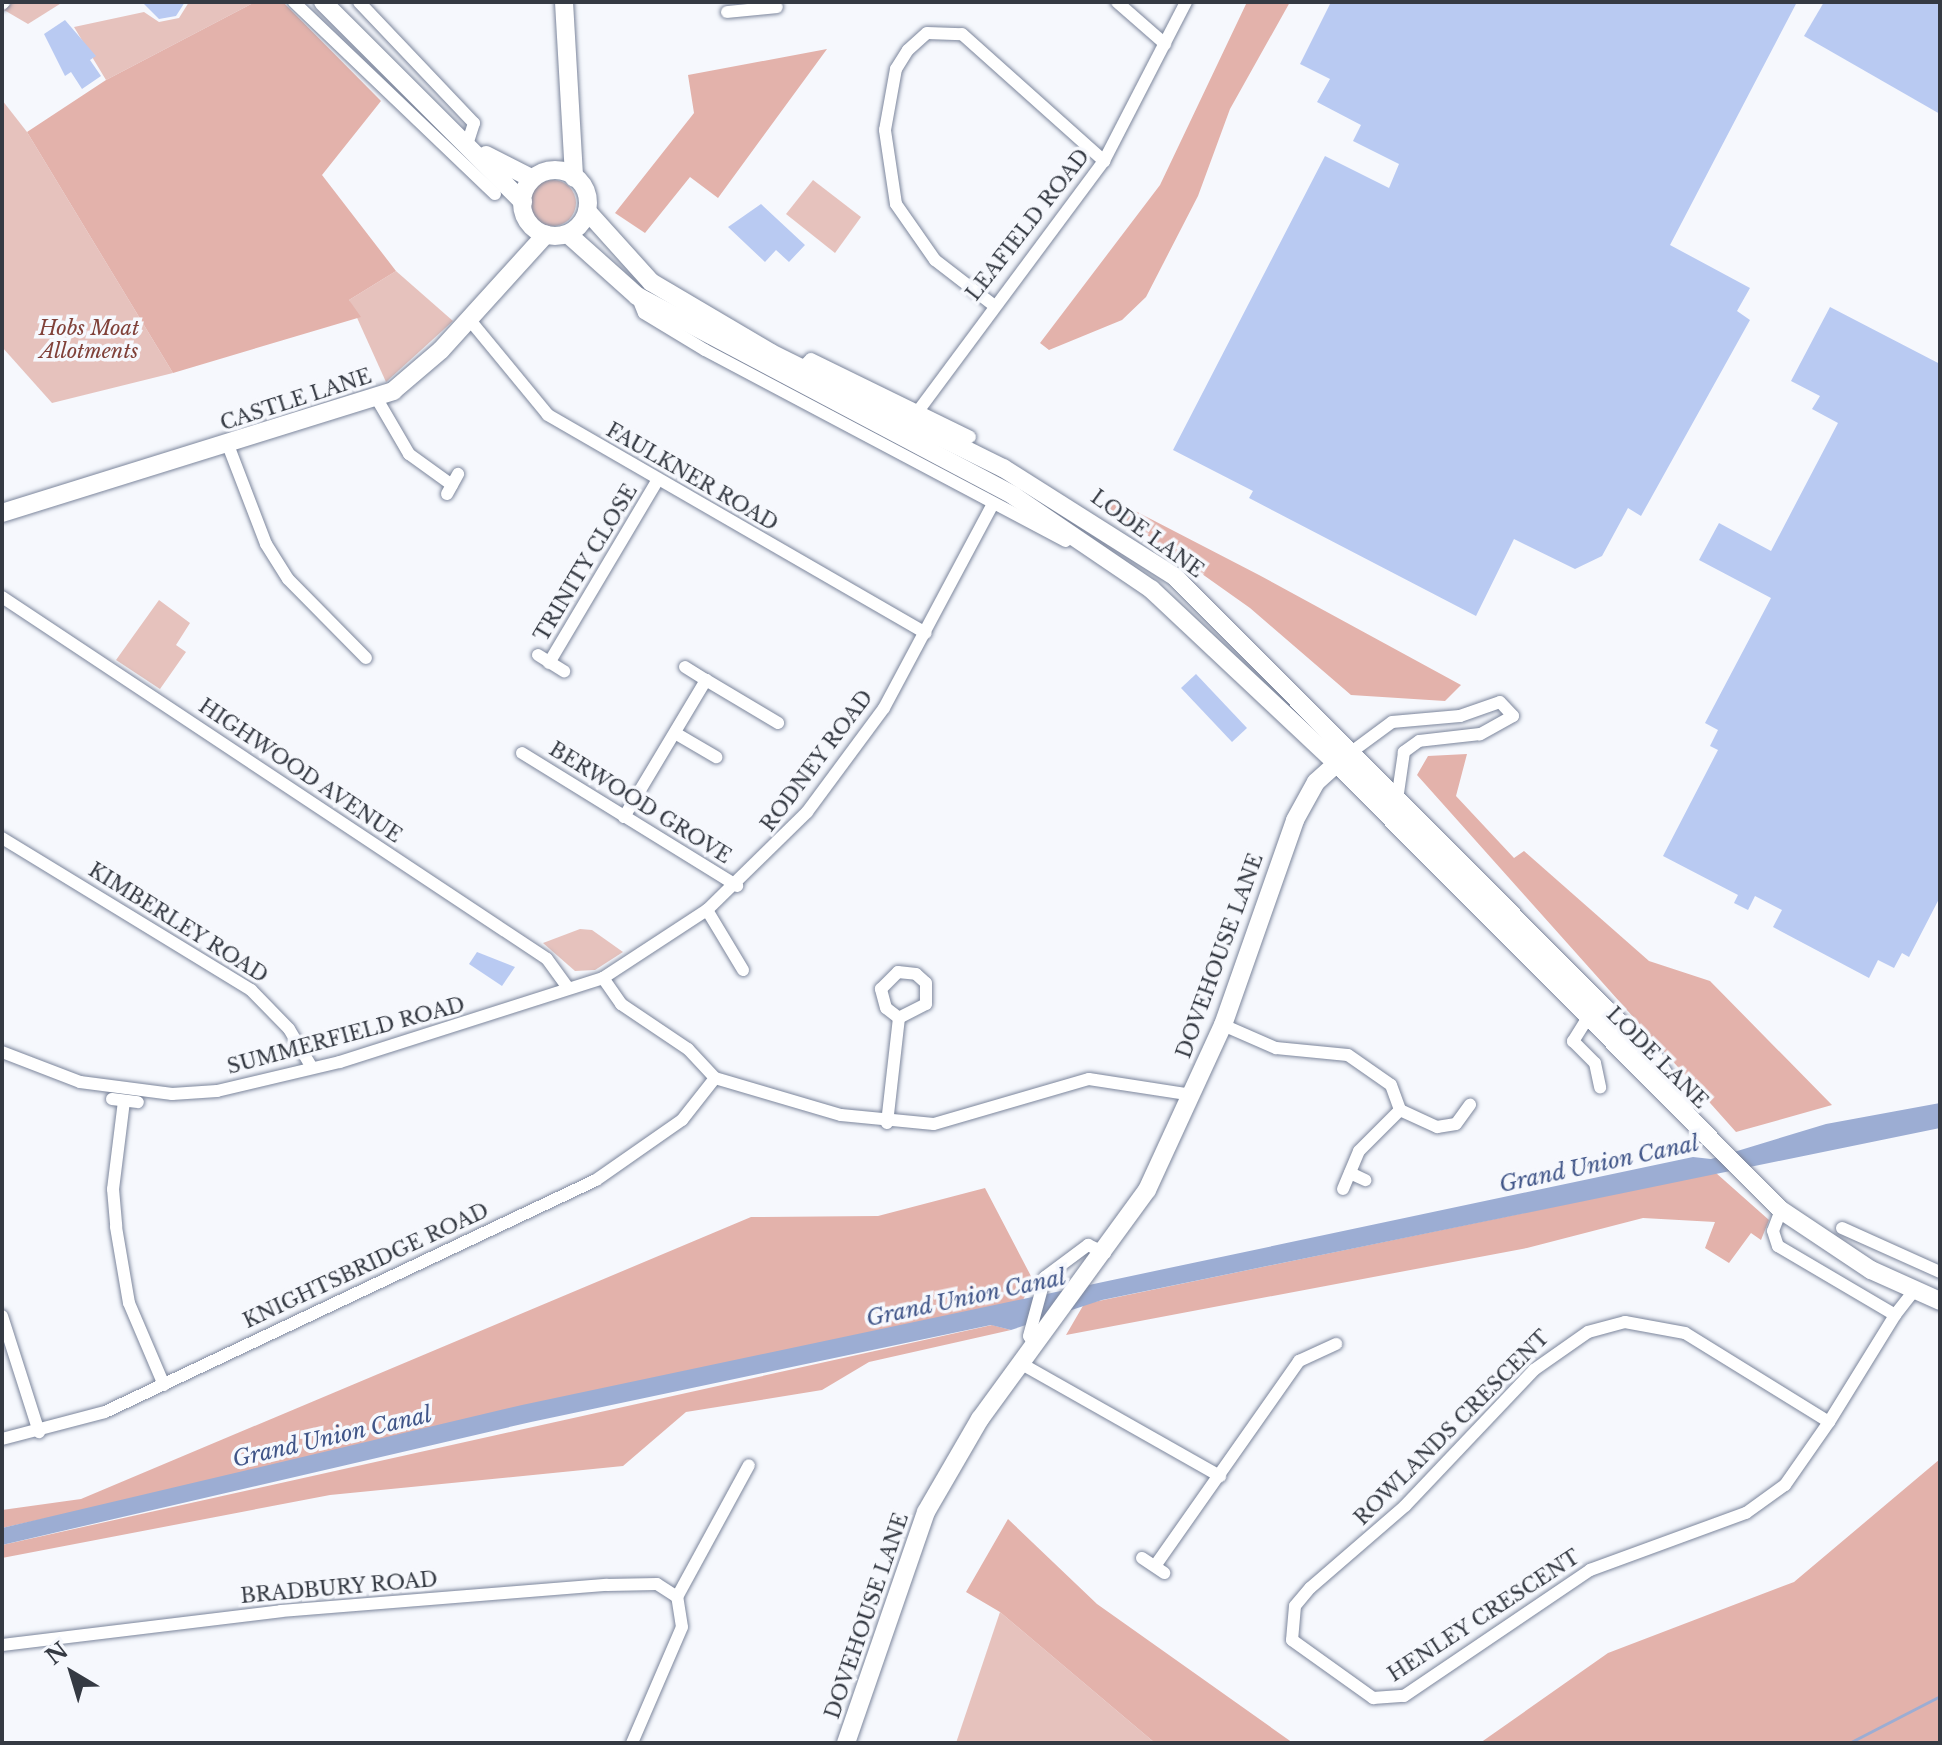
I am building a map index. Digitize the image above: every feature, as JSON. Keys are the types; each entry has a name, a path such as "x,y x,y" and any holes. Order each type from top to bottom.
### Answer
{"main road":[{"path":"323,2 472,146 523,202 546,234 570,236 587,211 574,178 568,120 564,2"},
{"path":"523,202 529,177 547,168 568,120"},
{"path":"472,146 529,177"},
{"path":"547,168 574,178"},
{"name":"LODE LANE","path":"587,211 651,282 803,367 1100,523 1174,576 1586,1018 1748,1179 1781,1210 1914,1291 1940,1301"},
{"name":"CASTLE LANE","path":"2,513 377,399 415,376 546,234"},
{"name":"LODE LANE","path":"570,236 637,296 909,422 1106,556 1193,623 1343,758 1397,800 1652,1055 1698,1129"},
{"name":"DOVEHOUSE LANE","path":"846,1743 926,1512 1020,1363 1105,1253 1147,1190 1223,1025 1295,820 1343,758"}],"street":[{"path":"294,2 495,194"},
{"path":"359,2 474,123 472,146"},
{"path":"1117,2 1165,44"},
{"name":"LEAFIELD ROAD","path":"909,422 992,304 1104,161 1186,2"},
{"path":"727,12 746,6 777,7"},
{"path":"992,304 935,260 896,204 885,130 896,69 908,50 927,33 962,34 1104,161"},
{"name":"LODE LANE","path":"637,296 644,313 705,350 869,432 992,506 1014,510 1094,558 1106,556"},
{"name":"FAULKNER ROAD","path":"469,319 530,400 656,483 926,633"},
{"path":"377,399 409,454 452,484"},
{"path":"909,422 970,437"},
{"path":"228,445 266,544 288,579 366,658"},
{"name":"TRINITY CLOSE","path":"549,663 656,483"},
{"name":"RODNEY ROAD","path":"603,978 707,910 737,886 841,769 926,633 992,506"},
{"name":"HIGHWOOD AVENUE","path":"2,597 547,959 567,987"},
{"name":"TRINITY CLOSE","path":"538,655 564,671"},
{"path":"685,667 778,723"},
{"path":"624,817 706,680"},
{"path":"1343,758 1392,722 1460,716 1500,702 1513,716 1480,734 1419,741 1404,752 1397,800"},
{"path":"675,733 716,757"},
{"name":"BERWOOD GROVE","path":"522,753 737,886"},
{"name":"KIMBERLEY ROAD","path":"2,838 251,990 289,1029 311,1066"},
{"path":"707,910 743,970"},
{"path":"603,978 621,1004 688,1049 715,1078 887,1123 951,1121 1066,1080 1134,1081 1192,1095"},
{"name":"SUMMERFIELD ROAD","path":"2,1052 80,1082 172,1094 261,1083 542,1001 567,987 603,978"},
{"name":"LODE LANE","path":"1600,1087 1595,1063 1573,1041 1586,1018 1601,1004"},
{"path":"887,1123 899,1018"},
{"path":"1223,1025 1276,1048 1348,1055 1391,1085 1400,1110 1446,1129 1467,1109 1476,1122"},
{"name":"KNIGHTSBRIDGE ROAD","path":"2,1439 39,1432 164,1385 596,1180 682,1120 715,1078"},
{"path":"125,1101 113,1189 116,1227 129,1303 164,1385"},
{"path":"1343,1189 1359,1151 1400,1110"},
{"path":"1350,1173 1365,1180"},
{"path":"1781,1210 1773,1231 1778,1246 1895,1315"},
{"path":"1842,1228 1940,1272"},
{"path":"1034,1344 1029,1336 1036,1321 1043,1280 1088,1245 1105,1253"},
{"name":"HENLEY CRESCENT","path":"1302,1654 1373,1698 1404,1696 1590,1570 1767,1500 1829,1422 1895,1315 1914,1291"},
{"path":"2,1316 39,1432"},
{"name":"ROWLANDS CRESCENT","path":"1302,1654 1290,1625 1310,1588 1405,1506 1534,1370 1588,1332 1625,1322 1685,1333 1829,1422"},
{"path":"1142,1558 1160,1569 1299,1361 1336,1344"},
{"path":"1020,1363 1220,1476"},
{"path":"632,1743 653,1709 682,1627 677,1597 749,1465"},
{"name":"BRADBURY ROAD","path":"2,1645 281,1611 607,1585 657,1584 677,1597"}],"green space":[{"path":"13,2 63,2 28,24 4,10"},
{"path":"189,2 255,2 106,80 74,27 144,12 159,22 179,18"},
{"name":"Hobs Moat Allotments","path":"2,100 27,132 173,373 52,403 2,347"},
{"path":"553,180 569,187 576,203 569,219 553,226 537,219 530,203 537,187"},
{"path":"813,180 861,217 835,253 786,214"},
{"path":"396,271 453,321 386,382 349,300"},
{"path":"159,600 190,623 176,645 186,652 160,689 116,660"},
{"path":"580,929 592,930 623,952 595,970 575,971 543,943"},
{"path":"1000,1612 1155,1743 956,1743"}],"shaded area":[{"path":"255,2 283,2 381,101 322,175 396,271 349,300 361,317 173,373 27,132 106,80"},
{"path":"1247,2 1290,2 1230,109 1198,196 1146,297 1122,320 1049,350 1040,343 1160,185"},
{"path":"827,49 718,198 690,177 645,233 615,213 694,113 688,75"},
{"path":"1116,501 1461,685 1445,701 1351,695 1250,608 1109,508"},
{"path":"1467,754 1456,796 1514,858 1524,851 1649,961 1710,981 1832,1105 1736,1132 1417,775 1428,756"},
{"path":"1716,1173 1769,1220 1761,1240 1751,1233 1729,1263 1705,1248 1715,1222 1643,1218 1527,1248 1066,1335 1084,1304"},
{"path":"985,1188 1033,1280 1021,1304 2,1528 2,1510 81,1499 751,1217 878,1216"},
{"path":"992,1325 1011,1330 869,1362 822,1390 686,1412 623,1466 330,1495 2,1558 2,1545"},
{"path":"1940,1459 1940,1743 1480,1743 1608,1653 1794,1582"},
{"path":"1008,1519 1097,1604 1293,1743 1155,1743 1000,1612 966,1592"}],"water":[{"path":"1940,1103 1940,1128 1102,1300 1011,1330 991,1325 531,1422 2,1545 2,1528 522,1405 1693,1157 1711,1159 1826,1124"}],"building":[{"path":"142,2 185,2 176,16 159,19"},
{"path":"1331,2 1797,2 1670,245 1750,288 1737,311 1750,320 1641,516 1628,508 1602,556 1575,569 1514,539 1476,616 1249,498 1253,491 1173,450 1325,156 1389,188 1399,164 1353,141 1361,125 1317,102 1330,79 1300,64"},
{"path":"1824,2 1940,2 1940,114 1804,36"},
{"path":"65,20 96,56 90,60 101,76 82,89 71,72 65,76 44,34"},
{"path":"761,204 805,245 789,262 776,250 765,262 728,227"},
{"path":"1830,307 1940,364 1940,897 1909,957 1902,953 1894,968 1878,960 1869,978 1773,927 1782,910 1755,896 1748,910 1734,903 1738,895 1663,856 1718,750 1710,746 1718,730 1705,723 1771,598 1699,560 1719,523 1771,551 1838,423 1812,409 1820,396 1791,381"},
{"path":"1196,674 1247,728 1232,742 1181,688"},
{"path":"477,952 515,967 502,986 469,964"}],"waterway":[{"path":"1849,1743 1940,1696"}],"water label":[{"name":"Grand Union Canal","path":"1599,1164"},
{"name":"Grand Union Canal","path":"966,1298"},
{"name":"Grand Union Canal","path":"332,1437"}]}
